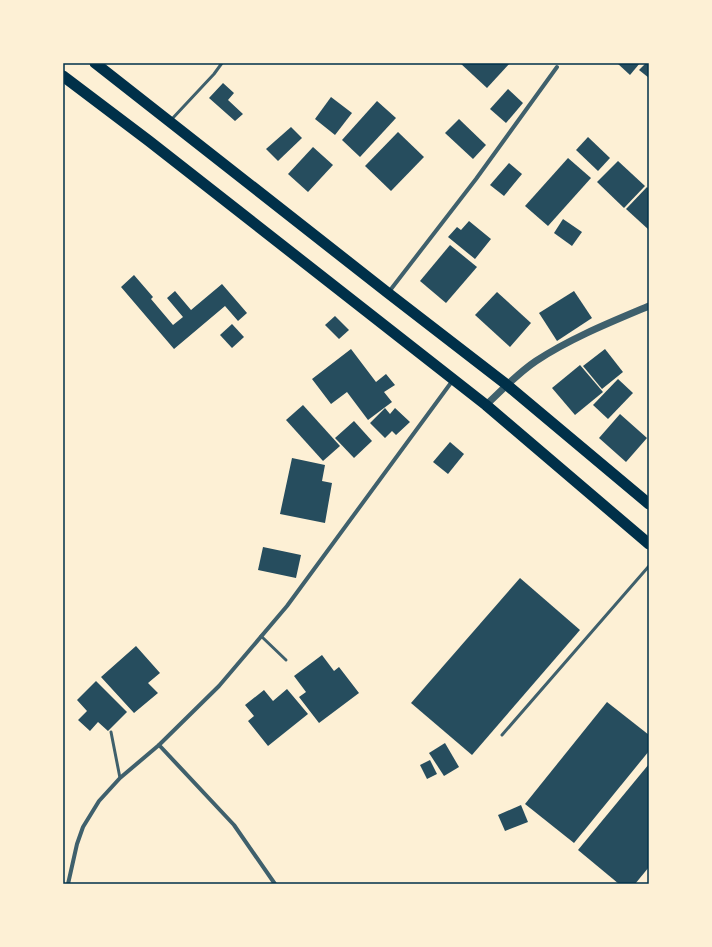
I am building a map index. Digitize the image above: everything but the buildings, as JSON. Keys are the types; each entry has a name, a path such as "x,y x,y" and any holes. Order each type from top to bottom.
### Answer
{"highway":[{"path":"95,63 507,385 649,504"},
{"path":"63,76 149,141 486,405 649,544"}],"street":[{"path":"388,293 476,179 557,67"},
{"path":"486,405 507,385 547,354 587,333 649,306"},
{"path":"68,884 77,844 83,827 99,801 120,778 159,745 219,686 287,606 309,578 358,507 453,380"},
{"path":"159,745 234,825 275,884"}],"lane":[{"path":"169,121 214,74 222,63"},
{"path":"502,735 649,566"},
{"path":"261,636 286,660"},
{"path":"111,732 120,778"}]}
